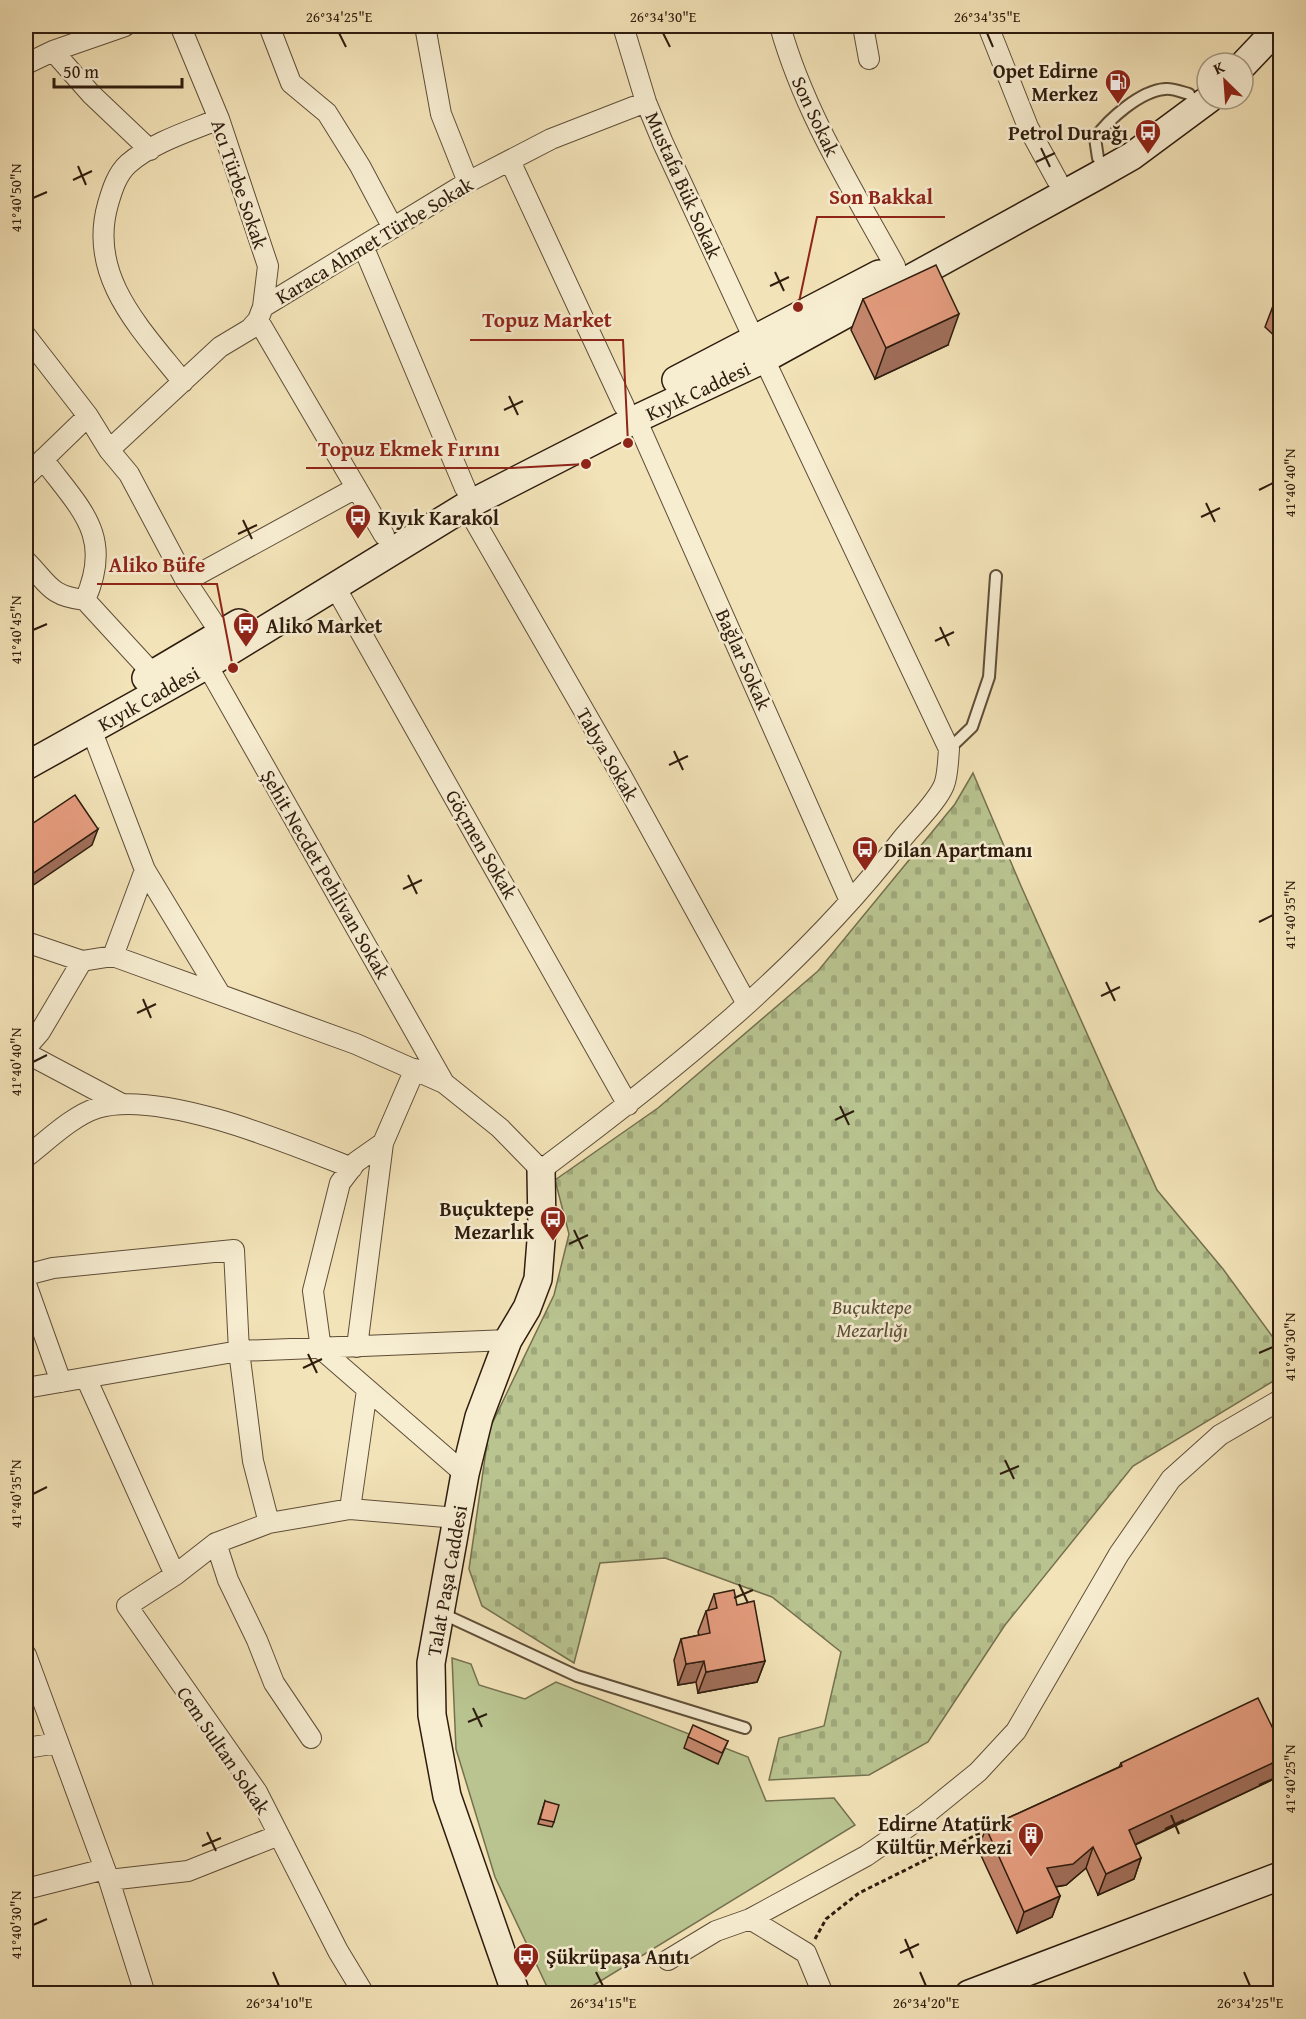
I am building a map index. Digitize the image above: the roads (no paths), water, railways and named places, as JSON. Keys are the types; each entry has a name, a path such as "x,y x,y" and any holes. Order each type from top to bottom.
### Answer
{"main road":[{"path":"1234,51 1258,26"},
{"path":"1255,52 1281,26"},
{"name":"Kıyık Caddesi","path":"760,350 895,266 1098,158 1195,96"},
{"name":"Kıyık Caddesi","path":"26,748 153,674 202,657 222,634 384,535 466,497 760,350 1132,156 1195,98"},
{"name":"Kıyık Caddesi","path":"26,766 91,729 202,657 334,585 466,497"},
{"name":"Talat Paşa Caddesi","path":"516,1994 452,1815 441,1775 430,1687 432,1647 438,1612 465,1474 479,1417 508,1340 527,1308 538,1279 542,1228 541,1170"},
{"path":"969,1994 1281,1876"}],"street":[{"path":"26,64 53,51 125,26"},
{"path":"269,26 291,83 327,113 360,166 393,228"},
{"path":"425,26 441,114 468,182"},
{"name":"Mustafa Bük Sokak","path":"623,26 646,102 760,350 950,749"},
{"name":"Son Sokak","path":"780,26 789,57 812,115 895,266"},
{"path":"863,26 869,59"},
{"path":"988,26 1028,127 1058,180"},
{"name":"Acı Türbe Sokak","path":"185,27 219,118 268,266 261,313"},
{"path":"53,51 91,94 150,150"},
{"name":"Karaca Ahmet Türbe Sokak","path":"109,450 220,347 250,329 261,313 363,246 468,182 551,139 646,102"},
{"path":"183,382 124,307 109,279 103,245 106,212 113,186 128,164 150,150 219,118"},
{"name":"Bağlar Sokak","path":"510,161 630,413 850,901"},
{"name":"Tabya Sokak","path":"363,246 466,497 747,1004"},
{"path":"261,313 384,535"},
{"path":"26,336 88,416 109,450 129,474 186,581 222,634"},
{"path":"26,476 88,416"},
{"path":"43,459 87,519 96,544 98,563 85,600"},
{"path":"186,581 356,488"},
{"path":"26,561 49,588 64,597 85,600 153,674"},
{"name":"Göçmen Sokak","path":"334,585 628,1105"},
{"name":"Şehit Necdet Pehlivan Sokak","path":"202,657 444,1083"},
{"path":"91,729 146,870 220,994"},
{"path":"26,942 82,961 114,956 356,1044 415,1069 444,1083 500,1128 541,1170 628,1105 747,1004 850,901 944,785 950,749"},
{"path":"114,956 146,870"},
{"path":"26,1048 40,1032 82,961"},
{"path":"26,1053 122,1104"},
{"path":"357,1347 383,1143 415,1069"},
{"path":"26,1157 96,1108 122,1104 168,1108 263,1132 352,1168"},
{"path":"383,1143 352,1168 340,1183 313,1291 321,1348 465,1474"},
{"path":"26,1275 64,1267 234,1250 239,1351 252,1461 269,1523"},
{"path":"26,1284 61,1382"},
{"path":"26,1388 239,1351 508,1340"},
{"path":"86,1378 175,1575 216,1543 269,1523 350,1509 457,1518"},
{"path":"350,1509 367,1390"},
{"path":"668,1960 716,1931 750,1918 866,1856 926,1815 978,1772 1016,1731 1119,1554 1172,1479 1220,1436 1281,1400"},
{"path":"216,1543 228,1580 257,1640 274,1683 311,1738"},
{"name":"Cem Sultan Sokak","path":"175,1575 127,1606 257,1792 338,1951 364,1994"},
{"path":"26,1655 107,1874 145,1994"},
{"path":"26,1748 58,1743"},
{"path":"26,1889 107,1874 188,1871 279,1835"},
{"path":"750,1918 806,1953 823,1994"}],"lane":[{"path":"950,749 972,727 989,677 996,576"},
{"path":"438,1612 577,1677 745,1728"}],"place":[{"name":"Opet Edirne Merkez","path":"1118,105"},
{"name":"Petrol Durağı","path":"1148,155"},
{"name":"Son Bakkal","path":"798,307"},
{"name":"Topuz Market","path":"628,443"},
{"name":"Topuz Ekmek Fırını","path":"586,464"},
{"name":"Kıyık Karakol","path":"358,540"},
{"name":"Aliko Market","path":"246,648"},
{"name":"Aliko Büfe","path":"233,668"},
{"name":"Dilan Apartmanı","path":"865,872"},
{"name":"Buçuktepe Mezarlık","path":"553,1242"},
{"name":"Edirne Atatürk Kültür Merkezi","path":"1031,1858"},
{"name":"Şükrüpaşa Anıtı","path":"526,1979"}],"park label":[{"name":"Buçuktepe Mezarlığı","path":"872,1318"}]}
